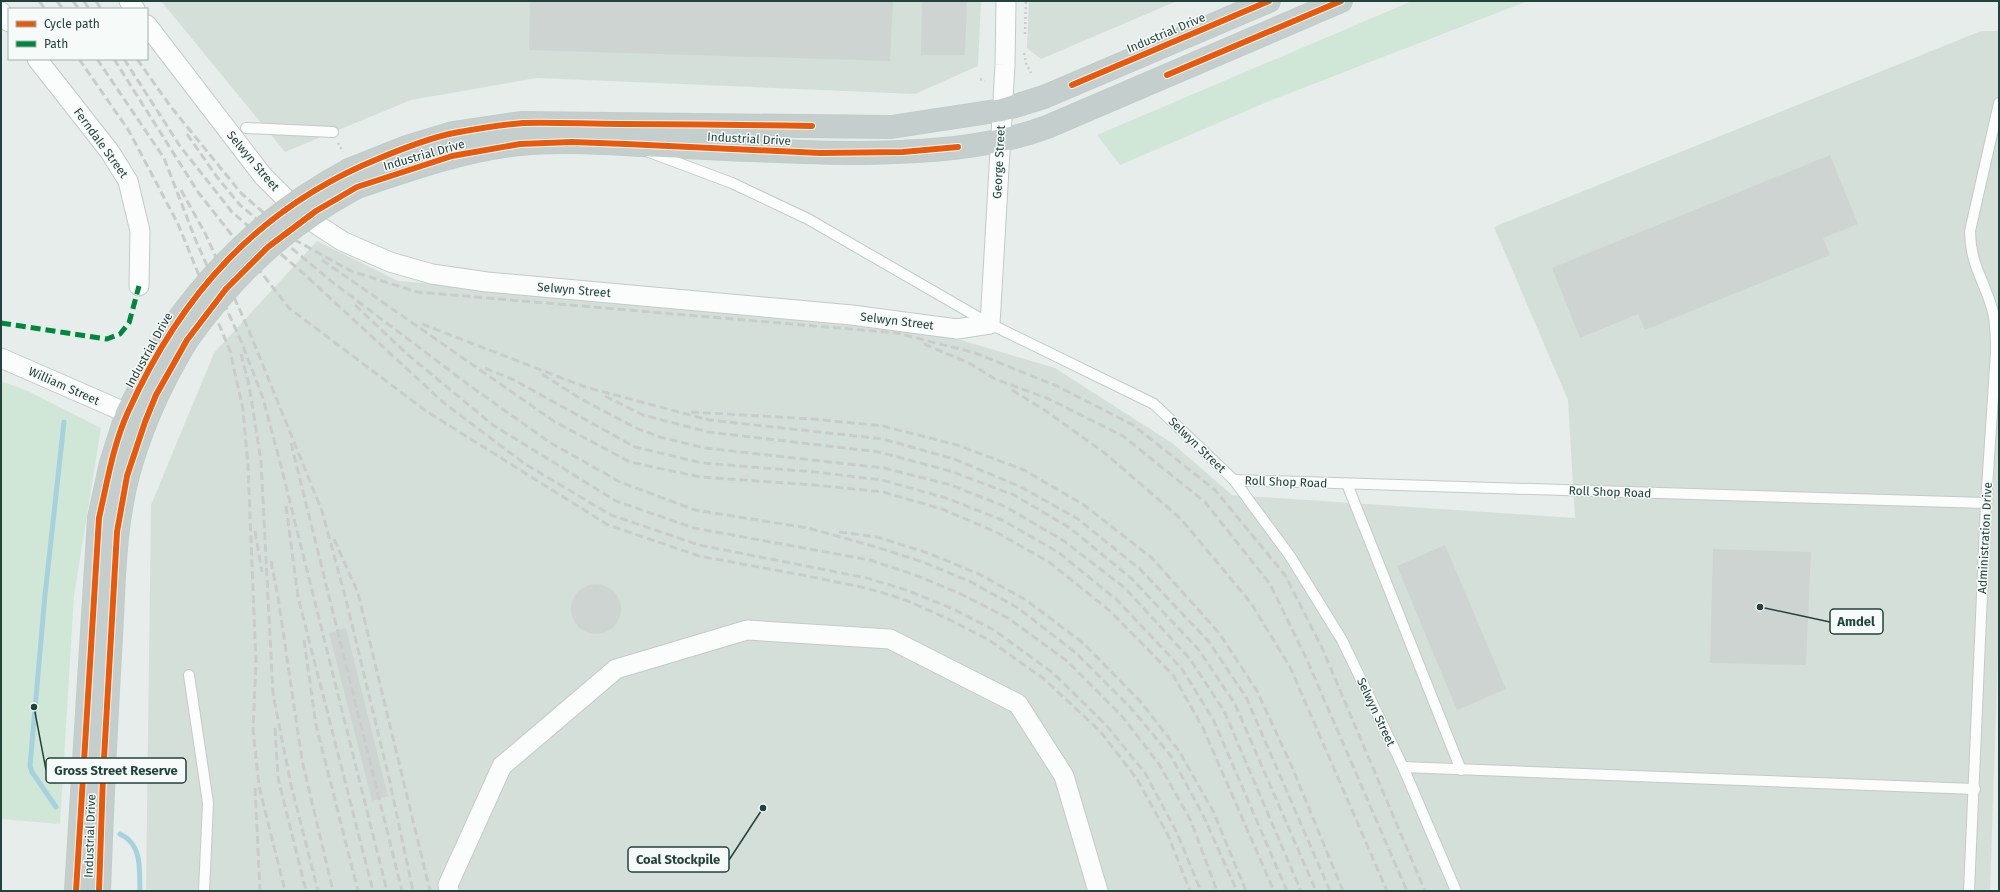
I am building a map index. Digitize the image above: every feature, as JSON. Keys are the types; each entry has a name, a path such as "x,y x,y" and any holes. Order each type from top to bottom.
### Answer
{"highway":[{"name":"Industrial Drive","path":"76,891 99,518 111,463 127,413 179,334 211,278 253,235 274,218 300,200 353,178 407,147 453,133 521,124 892,127 1002,110 1044,97 1269,1"},
{"name":"Industrial Drive","path":"353,178 452,156 520,144 572,142 820,153 903,152 958,147 1001,140 1047,127 1341,1"},
{"name":"Industrial Drive","path":"99,891 103,776 117,532 127,476 145,422 165,377 179,334"}],"street":[{"name":"George Street","path":"990,324 1001,140 1006,1"},
{"path":"1,12 8,21"},
{"name":"Selwyn Street","path":"148,26 262,176 301,214 342,241 390,262 432,274 487,282 844,314 957,329 990,324"},
{"name":"Ferndale Street","path":"38,60 110,152 128,181 140,231 139,286"},
{"name":"William Street","path":"1,358 127,413"},
{"path":"449,891 448,885 502,766 616,669 747,630 890,639 1018,704 1064,776 1098,891"}],"lane":[{"name":"Administration Drive","path":"1969,891 1975,789 1986,504 1996,330 1992,311 1973,262 1970,246 1970,231 1999,103"},
{"path":"246,128 333,132"},
{"path":"626,144 732,183 808,219 990,324"},
{"name":"Selwyn Street","path":"990,324 1154,404 1234,480 1290,556 1342,640 1403,767 1456,891"},
{"name":"Roll Shop Road","path":"1234,480 1986,504"},
{"path":"1347,484 1461,770"},
{"path":"189,675 208,803 204,891"},
{"path":"1403,767 1975,789"}],"path":[{"path":"1025,39 1026,1"},
{"path":"1024,47 1025,64 1031,73"},
{"path":"980,80 985,81"}],"shaded area":[{"path":"161,1 981,1 978,66 915,94 537,78 411,100 285,152"},
{"path":"1029,1 1177,1 1041,59 1027,48"},
{"path":"1981,31 1999,31 1999,624 1990,891 146,891 151,505 214,353 317,241 398,281 676,302 920,328 1055,368 1172,443 1232,495 1575,518 1568,400 1494,227"}],"green space":[{"path":"1412,1 1528,1 1267,102 1120,165 1097,135"},
{"path":"1,381 28,391 101,428 74,596 60,824 1,819"}],"building":[{"path":"530,1 893,1 890,61 529,50"},
{"path":"922,1 967,1 965,55 921,55"},
{"path":"1830,155 1858,224 1823,238 1830,255 1645,330 1638,314 1580,338 1552,268"},
{"path":"1445,545 1506,689 1457,710 1397,566"},
{"path":"1713,549 1811,552 1806,665 1710,663"},
{"path":"601,584 606,585 614,591 620,599 620,619 614,627 606,633 591,634 586,633 578,627 572,619 571,604 572,599 578,591 586,585"},
{"path":"346,628 388,796 372,801 329,633"}],"waterway":[{"path":"56,807 32,772 30,766 45,595 64,422"},
{"path":"120,834 133,844 136,851 139,866 140,891"}],"railway":[{"path":"39,1 44,8"},
{"path":"57,1 62,8"},
{"path":"73,1 78,8"},
{"path":"84,1 88,8"},
{"path":"96,1 100,8"},
{"path":"80,60 129,131 178,224 230,351 243,409 248,466 256,663 253,730 259,786 285,891"},
{"path":"98,60 164,158 196,241 241,341 263,398 387,891"},
{"path":"115,60 198,192 289,308 426,411 608,525 699,556 866,588 903,599 944,617 989,640 1044,679 1100,731 1137,779 1168,835 1190,891"},
{"path":"125,60 180,146 232,212 304,274 444,403 525,464 611,515 699,545 867,578 906,590 951,608 994,630 1053,673 1107,726 1145,773 1176,831 1201,891"},
{"path":"138,60 171,107 241,193 295,240 351,271 417,292 897,333 975,353 1057,386 1133,425 1215,490 1285,575 1323,650 1425,891"},
{"path":"187,134 217,177 240,205 331,281 469,385 549,442 620,482 695,510 808,528 873,546 923,562 971,582 1018,608 1076,653 1130,707 1171,756 1203,815 1237,891"},
{"path":"181,190 205,233 247,326 322,511 345,596 389,778 413,891"},
{"path":"322,260 555,422 630,462 700,477 815,485 883,492 942,509 996,532 1049,562 1110,611 1173,675 1203,728 1274,891"},
{"path":"355,305 407,354 493,425 616,501 694,528 870,560 915,575 961,594 1008,618 1067,661 1121,715 1159,764 1191,821 1217,891"},
{"path":"422,324 585,387 709,420 883,439 954,459 1019,486 1078,519 1141,570 1209,642 1246,697 1330,891"},
{"path":"924,344 969,363 995,379 1049,399 1123,436 1205,502 1270,584 1307,660 1407,891"},
{"path":"241,354 249,385 261,461 273,694 291,785 318,891"},
{"path":"485,368 514,380 635,447 702,463 815,472 882,480 946,498 1002,520 1058,552 1117,600 1182,669 1213,719 1287,891"},
{"path":"542,374 581,399 638,429 660,437 705,448 884,468 951,485 1006,507 1064,541 1125,588 1190,659 1224,711 1301,891"},
{"path":"1012,390 1046,411 1106,454 1181,519 1251,603 1290,667 1387,891"},
{"path":"605,396 643,415 708,432 879,452 950,471 1014,495 1070,528 1132,579 1199,650 1235,704 1316,891"},
{"path":"691,412 813,419 883,426 957,445 1024,470 1084,505 1152,558 1219,633 1257,691 1292,767 1343,891"},
{"path":"291,443 402,891"},
{"path":"286,506 298,597 373,891"},
{"path":"255,531 262,572"},
{"path":"839,532 877,537 928,553 979,574 1026,600 1083,643 1140,701 1179,751 1213,811 1246,891"},
{"path":"334,539 358,593 430,891"},
{"path":"271,561 278,597 302,760 333,891"},
{"path":"304,640 316,725 358,891"},
{"path":"275,728 278,778 306,891"},
{"path":"255,788 260,891"}],"marked path":[{"path":"1,323 107,339 120,334 129,323 139,286"}],"cycle path":[{"path":"1072,85 1269,1"},
{"path":"1167,75 1341,1"},
{"path":"76,891 99,518 111,464 118,438 128,412 149,369 173,329 199,293 228,259 261,229 297,202 337,178 380,158 426,140 445,135 488,127 523,123 812,126"},
{"path":"99,891 103,776 117,532 127,476 145,422 156,395 187,340 226,289 268,247 316,211 357,187 452,156 520,144 572,142 820,153 903,152 958,147"}],"place":[{"name":"Amdel","path":"1760,607"},
{"name":"Gross Street Reserve","path":"34,707"},
{"name":"Coal Stockpile","path":"763,808"}]}
